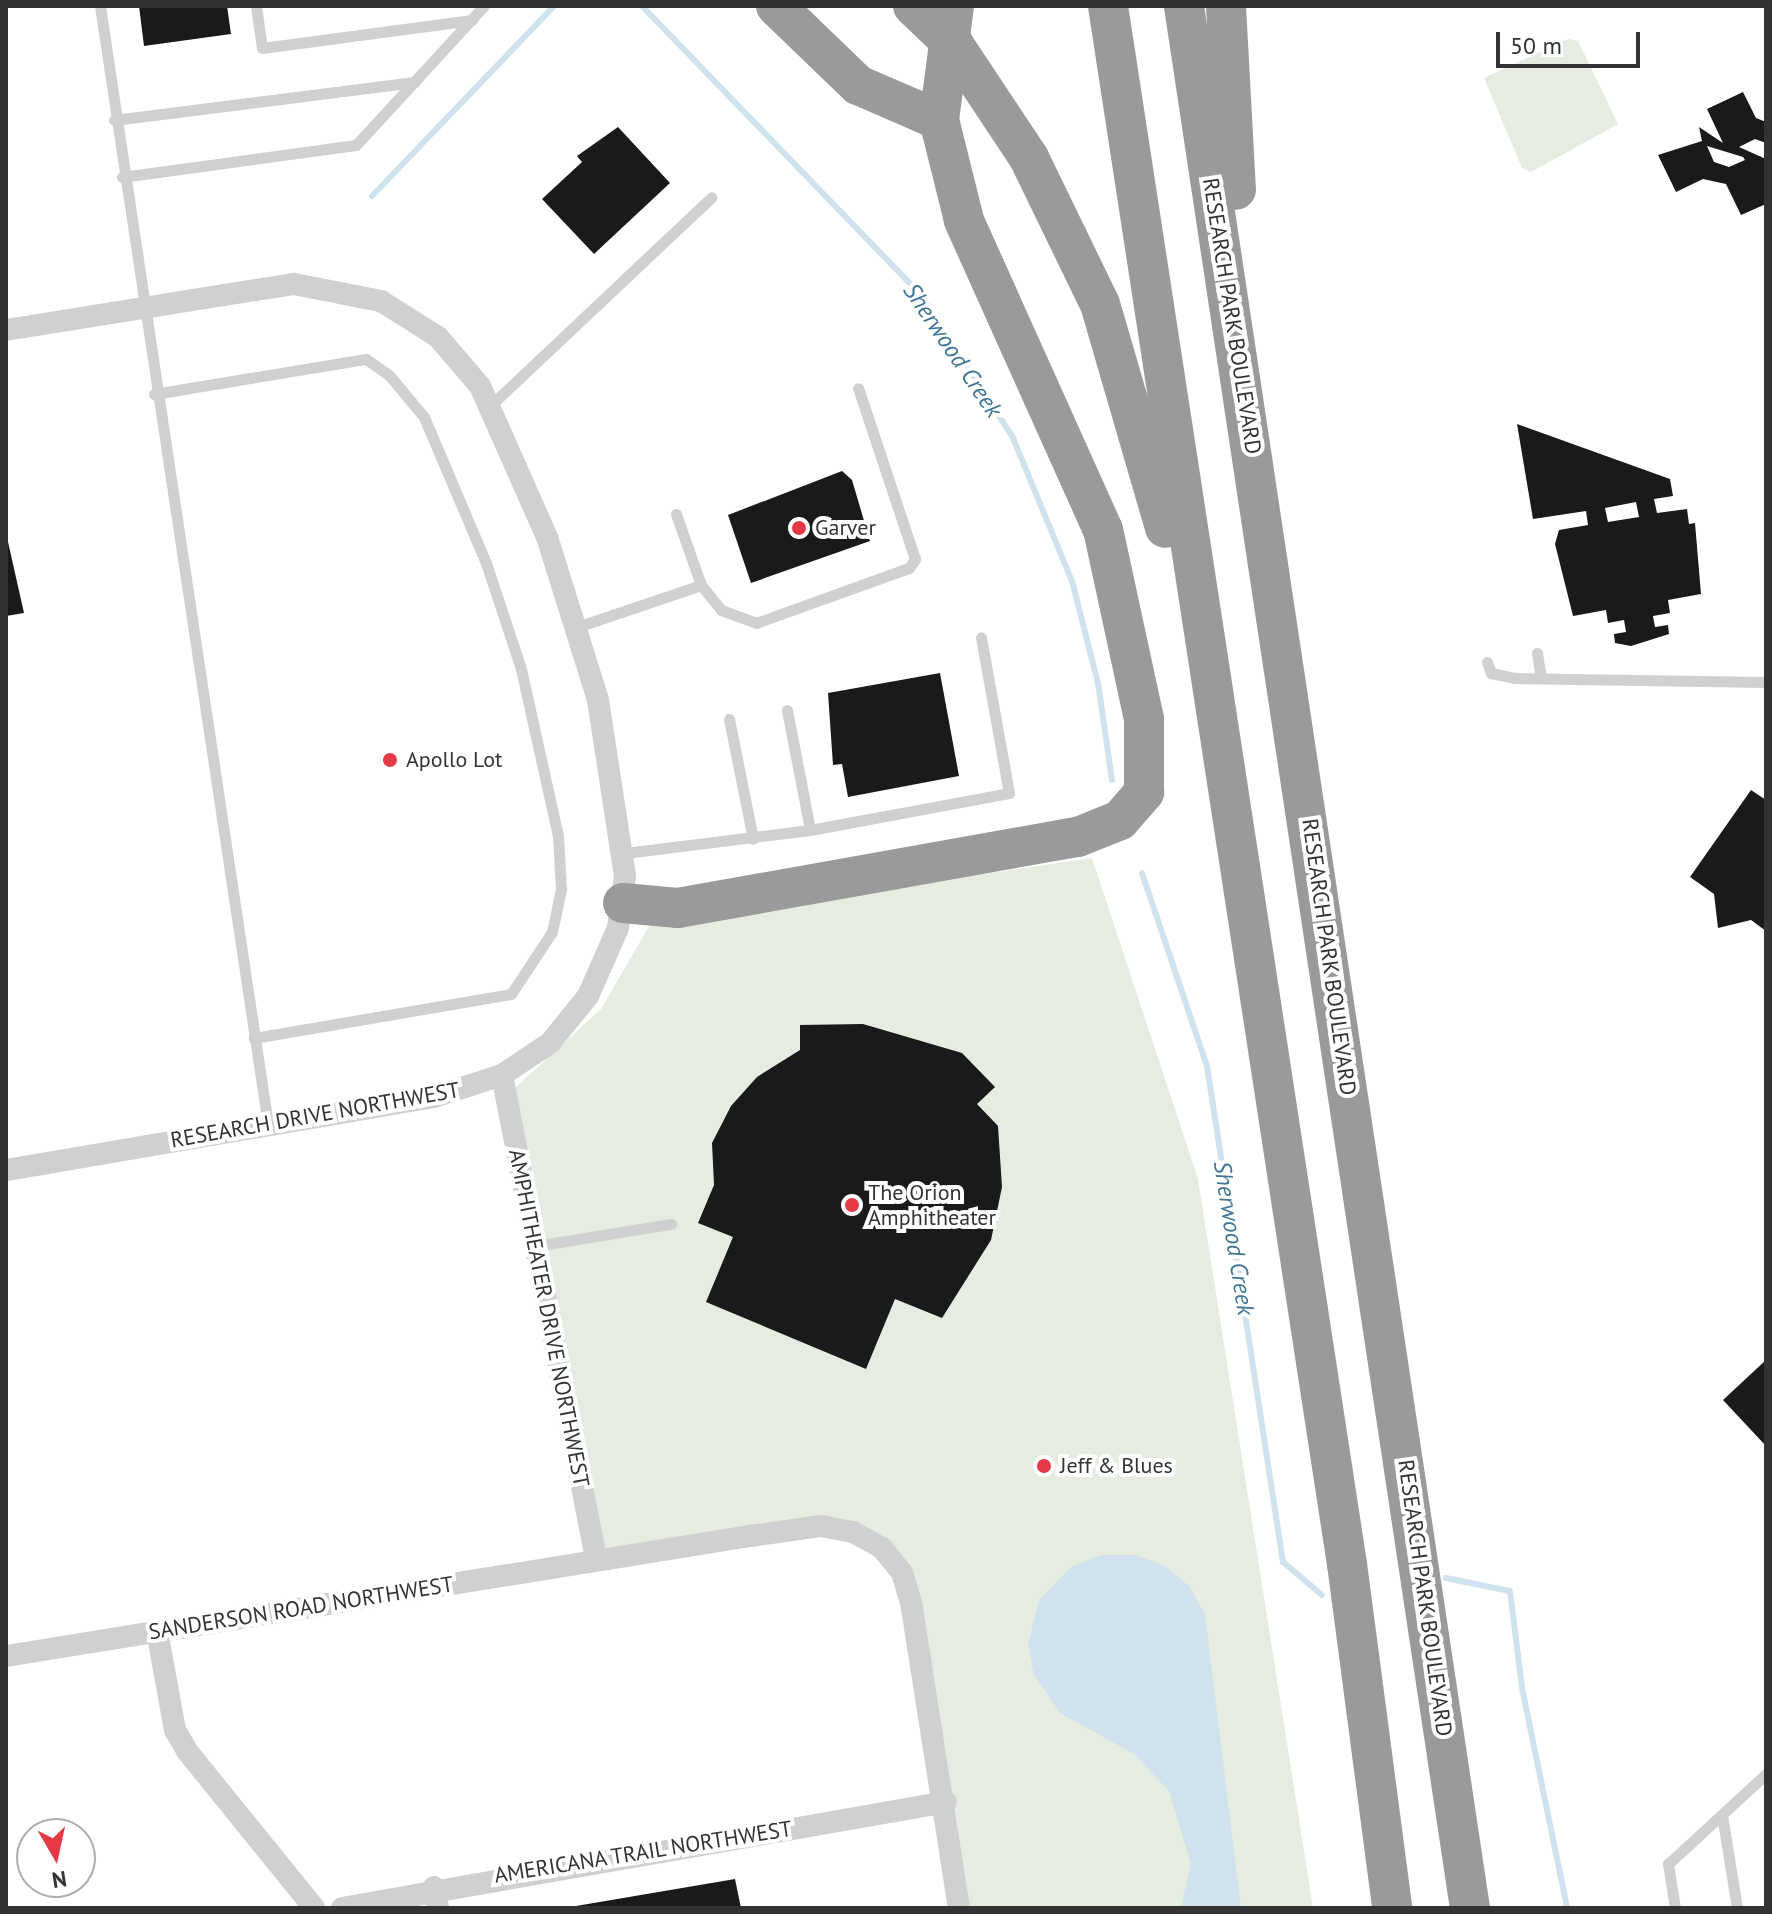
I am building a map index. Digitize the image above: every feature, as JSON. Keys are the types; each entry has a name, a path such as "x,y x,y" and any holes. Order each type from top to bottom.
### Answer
{"highway":[{"path":"776,6 858,85 939,120"},
{"path":"913,6 954,45 1029,158 1100,304 1142,432 1218,734"},
{"path":"623,903 678,908 1078,837 1120,820 1144,792 1144,719 1103,530 964,220 939,120 954,6"},
{"path":"1108,6 1347,1564 1392,1908"},
{"name":"RESEARCH PARK BOULEVARD","path":"1184,6 1470,1908"},
{"path":"1226,6 1247,410"}],"street":[{"name":"RESEARCH DRIVE NORTHWEST","path":"6,330 286,284 356,293 424,326 468,369 491,405 577,627 609,750 625,853 623,903 610,952 574,1017 502,1075 434,1097 6,1170"},
{"name":"AMPHITHEATER DRIVE NORTHWEST","path":"502,1075 596,1560"},
{"name":"SANDERSON ROAD NORTHWEST","path":"6,1656 821,1526 882,1548 902,1573 911,1602 946,1802 959,1908"},
{"path":"157,1631 175,1730 187,1751 314,1908"},
{"name":"AMERICANA TRAIL NORTHWEST","path":"342,1908 436,1898 946,1802"}],"lane":[{"path":"100,6 140,307 268,1125"},
{"path":"256,6 262,48 472,20"},
{"path":"122,177 356,145 484,6"},
{"path":"114,120 415,82"},
{"path":"491,405 712,197"},
{"path":"154,394 366,359 389,375 424,417 486,563 521,669 558,836 561,889 552,932 511,994 254,1038"},
{"path":"676,514 701,585 721,610 756,623 909,568 915,559 858,388"},
{"path":"577,627 701,585"},
{"path":"625,853 753,839 1009,793 981,638"},
{"path":"1537,653 1541,678"},
{"path":"1487,662 1491,673 1541,678 1766,682"},
{"path":"787,710 810,830"},
{"path":"729,719 753,839"},
{"path":"535,1246 671,1224"},
{"path":"1675,1908 1668,1864 1766,1774"},
{"path":"1722,1815 1737,1908"}],"shaded area":[{"path":"1568,39 1578,41 1618,124 1531,172 1522,168 1484,78"},
{"path":"1092,858 1198,1179 1313,1908 957,1908 902,1573 853,1532 596,1560 515,1088 601,1009 651,923"}],"water":[{"path":"1101,1555 1134,1555 1164,1565 1189,1586 1205,1614 1241,1908 1181,1908 1191,1864 1169,1791 1134,1754 1060,1713 1034,1675 1028,1645 1039,1600 1071,1567"}],"building":[{"path":"139,6 227,6 231,34 144,46"},
{"path":"1743,92 1756,118 1766,122 1766,143 1755,139 1739,147 1766,159 1766,204 1741,215 1726,184 1703,179 1676,192 1658,155 1702,141 1699,127 1723,143 1707,109","holes":["1707,146 1745,160 1729,167 1714,162"]},
{"path":"618,127 670,183 594,254 542,199 582,162 577,156"},
{"path":"1517,424 1670,479 1673,496 1654,499 1657,513 1687,509 1689,524 1695,523 1701,594 1668,600 1670,613 1653,616 1655,627 1668,625 1669,634 1631,646 1615,643 1614,634 1626,632 1624,620 1608,623 1606,610 1573,616 1555,544 1559,530 1588,525 1586,511 1533,519","holes":["1636,502 1639,517 1608,522 1605,508"]},
{"name":"Garver","path":"842,471 852,480 870,541 751,583 728,515"},
{"path":"6,533 24,613 6,616"},
{"path":"940,673 959,776 848,797 842,764 833,765 828,693"},
{"path":"1751,790 1766,800 1766,931 1751,920 1718,928 1714,894 1690,877"},
{"name":"The Orion Amphitheater","path":"863,1024 962,1053 995,1087 977,1104 998,1126 1002,1187 991,1240 942,1318 895,1299 866,1369 706,1302 733,1237 698,1223 714,1185 712,1143 731,1106 757,1077 800,1050 800,1025"},
{"path":"1766,1360 1766,1446 1723,1400"},
{"path":"735,1879 741,1908 576,1908 576,1906"}],"waterway":[{"path":"372,196 554,6"},
{"name":"Sherwood Creek","path":"642,6 922,296 1013,438 1072,581 1098,683 1112,780"},
{"name":"Sherwood Creek","path":"1142,873 1207,1066 1283,1562 1322,1595"},
{"name":"Sherwood Creek","path":"1446,1578 1510,1591 1522,1688 1567,1908"}],"place":[{"name":"Garver","path":"799,528"},
{"name":"Apollo Lot","path":"390,760"},
{"name":"The Orion Amphitheater","path":"852,1205"},
{"name":"Jeff & Blues","path":"1044,1466"}]}
